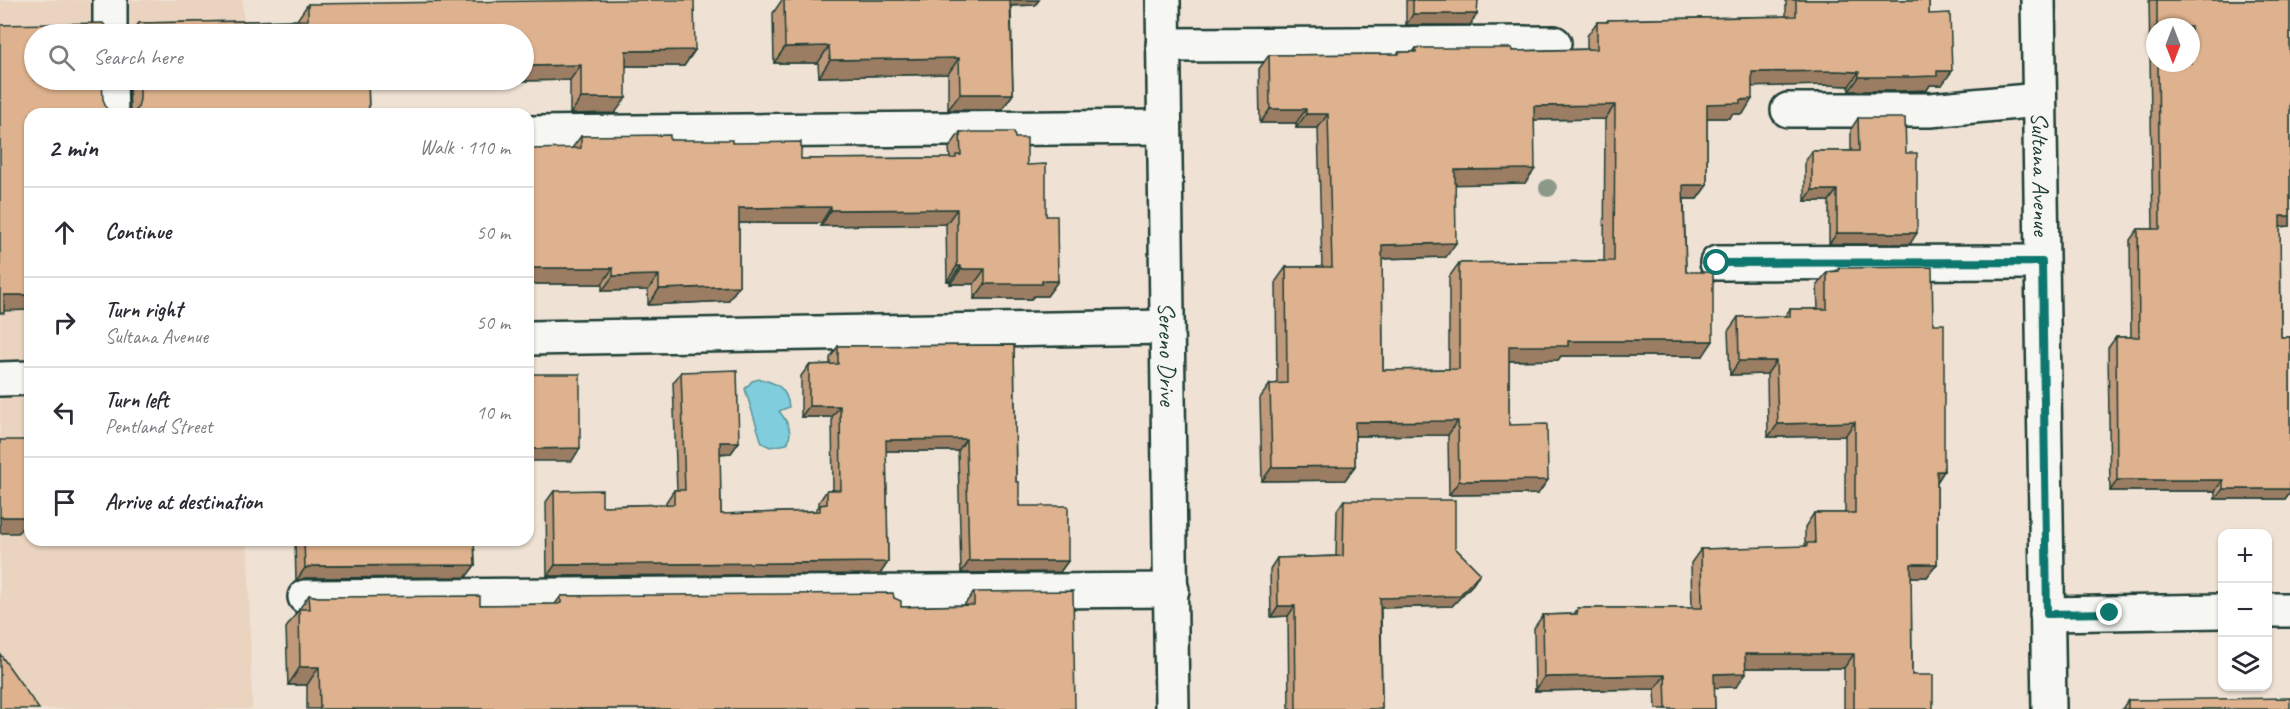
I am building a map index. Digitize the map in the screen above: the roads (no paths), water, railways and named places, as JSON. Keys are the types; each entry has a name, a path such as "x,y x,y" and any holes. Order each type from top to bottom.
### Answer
{"street":[{"path":"110,0 110,24"},
{"name":"Sereno Drive","path":"1163,0 1172,709"},
{"name":"Sultana Avenue","path":"2038,0 2049,709"},
{"path":"1163,45 1554,43"},
{"path":"110,90 111,108"},
{"path":"1788,110 1930,110 2039,100"},
{"path":"534,134 1164,127"},
{"path":"1717,263 2042,262"},
{"path":"534,338 1166,327"},
{"path":"0,379 24,378"},
{"path":"305,597 1172,590"},
{"path":"2272,610 2290,610"},
{"path":"2047,614 2218,611"}],"water":[{"path":"760,379 780,387 786,395 789,407 779,411 790,431 787,444 770,447 762,443 745,389 752,381"}]}
